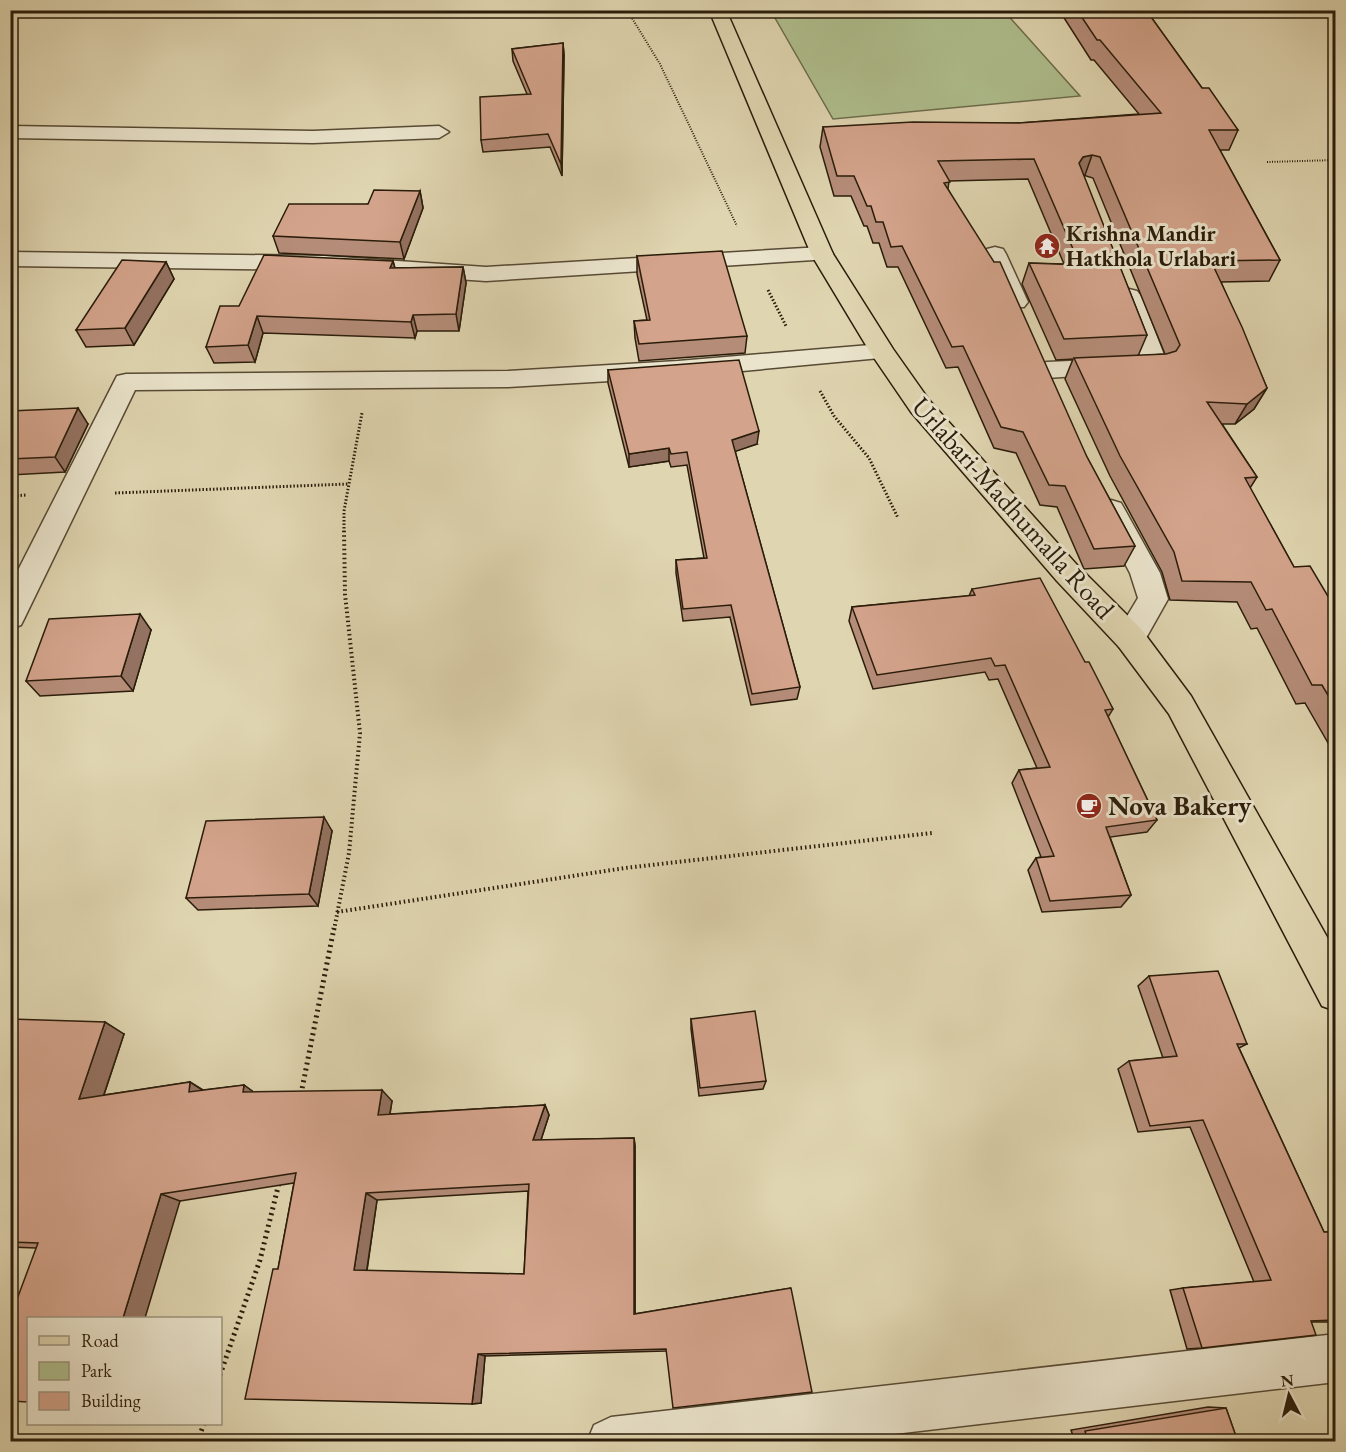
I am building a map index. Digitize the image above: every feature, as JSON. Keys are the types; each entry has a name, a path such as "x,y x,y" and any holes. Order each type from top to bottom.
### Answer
{"main road":[{"name":"Urlabari-Madhumalla Road","path":"717,10 822,254 882,352 920,406 1067,573 1130,638 1180,705 1335,992"}],"street":[{"path":"10,132 313,137 439,132"},
{"path":"10,259 324,263 486,274 822,254"},
{"path":"995,255 1042,360 1156,365 1122,279"},
{"path":"10,616 126,382 519,379 701,368 882,352"},
{"path":"1099,486 1145,573 1153,599 1130,638"},
{"path":"611,1442 1335,1358"}],"path":[{"path":"1266,162 1335,160"},
{"path":"299,1104 349,853 360,733 345,594 344,512 369,380"},
{"path":"10,496 348,483"},
{"path":"337,912 625,868 932,833"},
{"path":"222,1369 260,1260 282,1171"},
{"path":"197,1442 204,1425"}],"green space":[{"path":"771,11 1004,11 1080,96 833,119"}],"building":[{"path":"1077,10 1146,10 1202,88 1209,88 1238,130 1209,130 1280,260 1211,261 1267,388 1247,404 1207,402 1257,477 1245,478 1294,567 1310,566 1335,608 1335,707 1322,685 1312,685 1272,609 1266,610 1251,582 1182,581 1174,552 1120,456 1074,358 1166,354 1176,351 1180,345 1100,157 1092,155 1083,157 1079,163 1147,335 1064,339 1029,263 1080,265 1034,159 938,161 950,182 944,183 994,262 1000,262 1087,457 1135,546 1094,549 1065,486 1049,485 1023,432 1001,427 963,346 952,347 902,246 891,247 883,222 876,222 871,206 867,206 854,176 837,176 823,127 913,122 1019,123 1161,113 1100,40 1097,40"},
{"path":"563,43 561,164 548,134 481,140 480,97 531,94 512,49"},
{"path":"374,190 420,191 400,242 273,236 289,204 368,204"},
{"path":"722,251 747,336 639,344 634,321 650,320 637,256"},
{"path":"264,255 393,261 390,268 463,267 456,314 413,315 411,322 257,316 248,345 206,347 220,306 239,306"},
{"path":"122,260 166,262 125,328 76,330"},
{"path":"739,360 759,431 732,440 800,687 752,694 731,605 683,609 676,560 707,558 687,452 671,454 669,448 629,454 608,370"},
{"path":"78,408 55,457 10,459 10,411"},
{"path":"1040,578 1085,662 1089,662 1113,709 1105,710 1157,820 1106,827 1131,895 1050,901 1036,858 1054,856 1019,770 1050,767 1005,665 995,666 991,658 877,675 852,607 975,595 972,589"},
{"path":"140,614 121,676 26,681 49,619"},
{"path":"324,817 309,894 186,898 206,821"},
{"path":"1218,971 1247,1044 1237,1044 1324,1232 1335,1232 1335,1320 1311,1321 1316,1335 1202,1348 1183,1288 1271,1280 1203,1120 1150,1126 1129,1061 1177,1056 1149,976"},
{"path":"755,1011 766,1081 700,1088 691,1019"},
{"path":"10,1019 105,1022 79,1099 190,1082 189,1092 244,1085 243,1092 382,1090 378,1115 545,1105 533,1140 634,1138 634,1314 791,1288 812,1392 673,1408 666,1349 478,1354 472,1404 245,1399 273,1269 278,1269 296,1173 161,1194 123,1317 27,1317 27,1402 10,1401 10,1318 38,1243 10,1242","holes":["529,1184 524,1274 354,1270 366,1193"]},
{"path":"1226,1408 1238,1442 1088,1442 1085,1431"}],"place":[{"name":"Krishna Mandir Hatkhola Urlabari","path":"1047,246"},
{"name":"Nova Bakery","path":"1089,806"}]}
